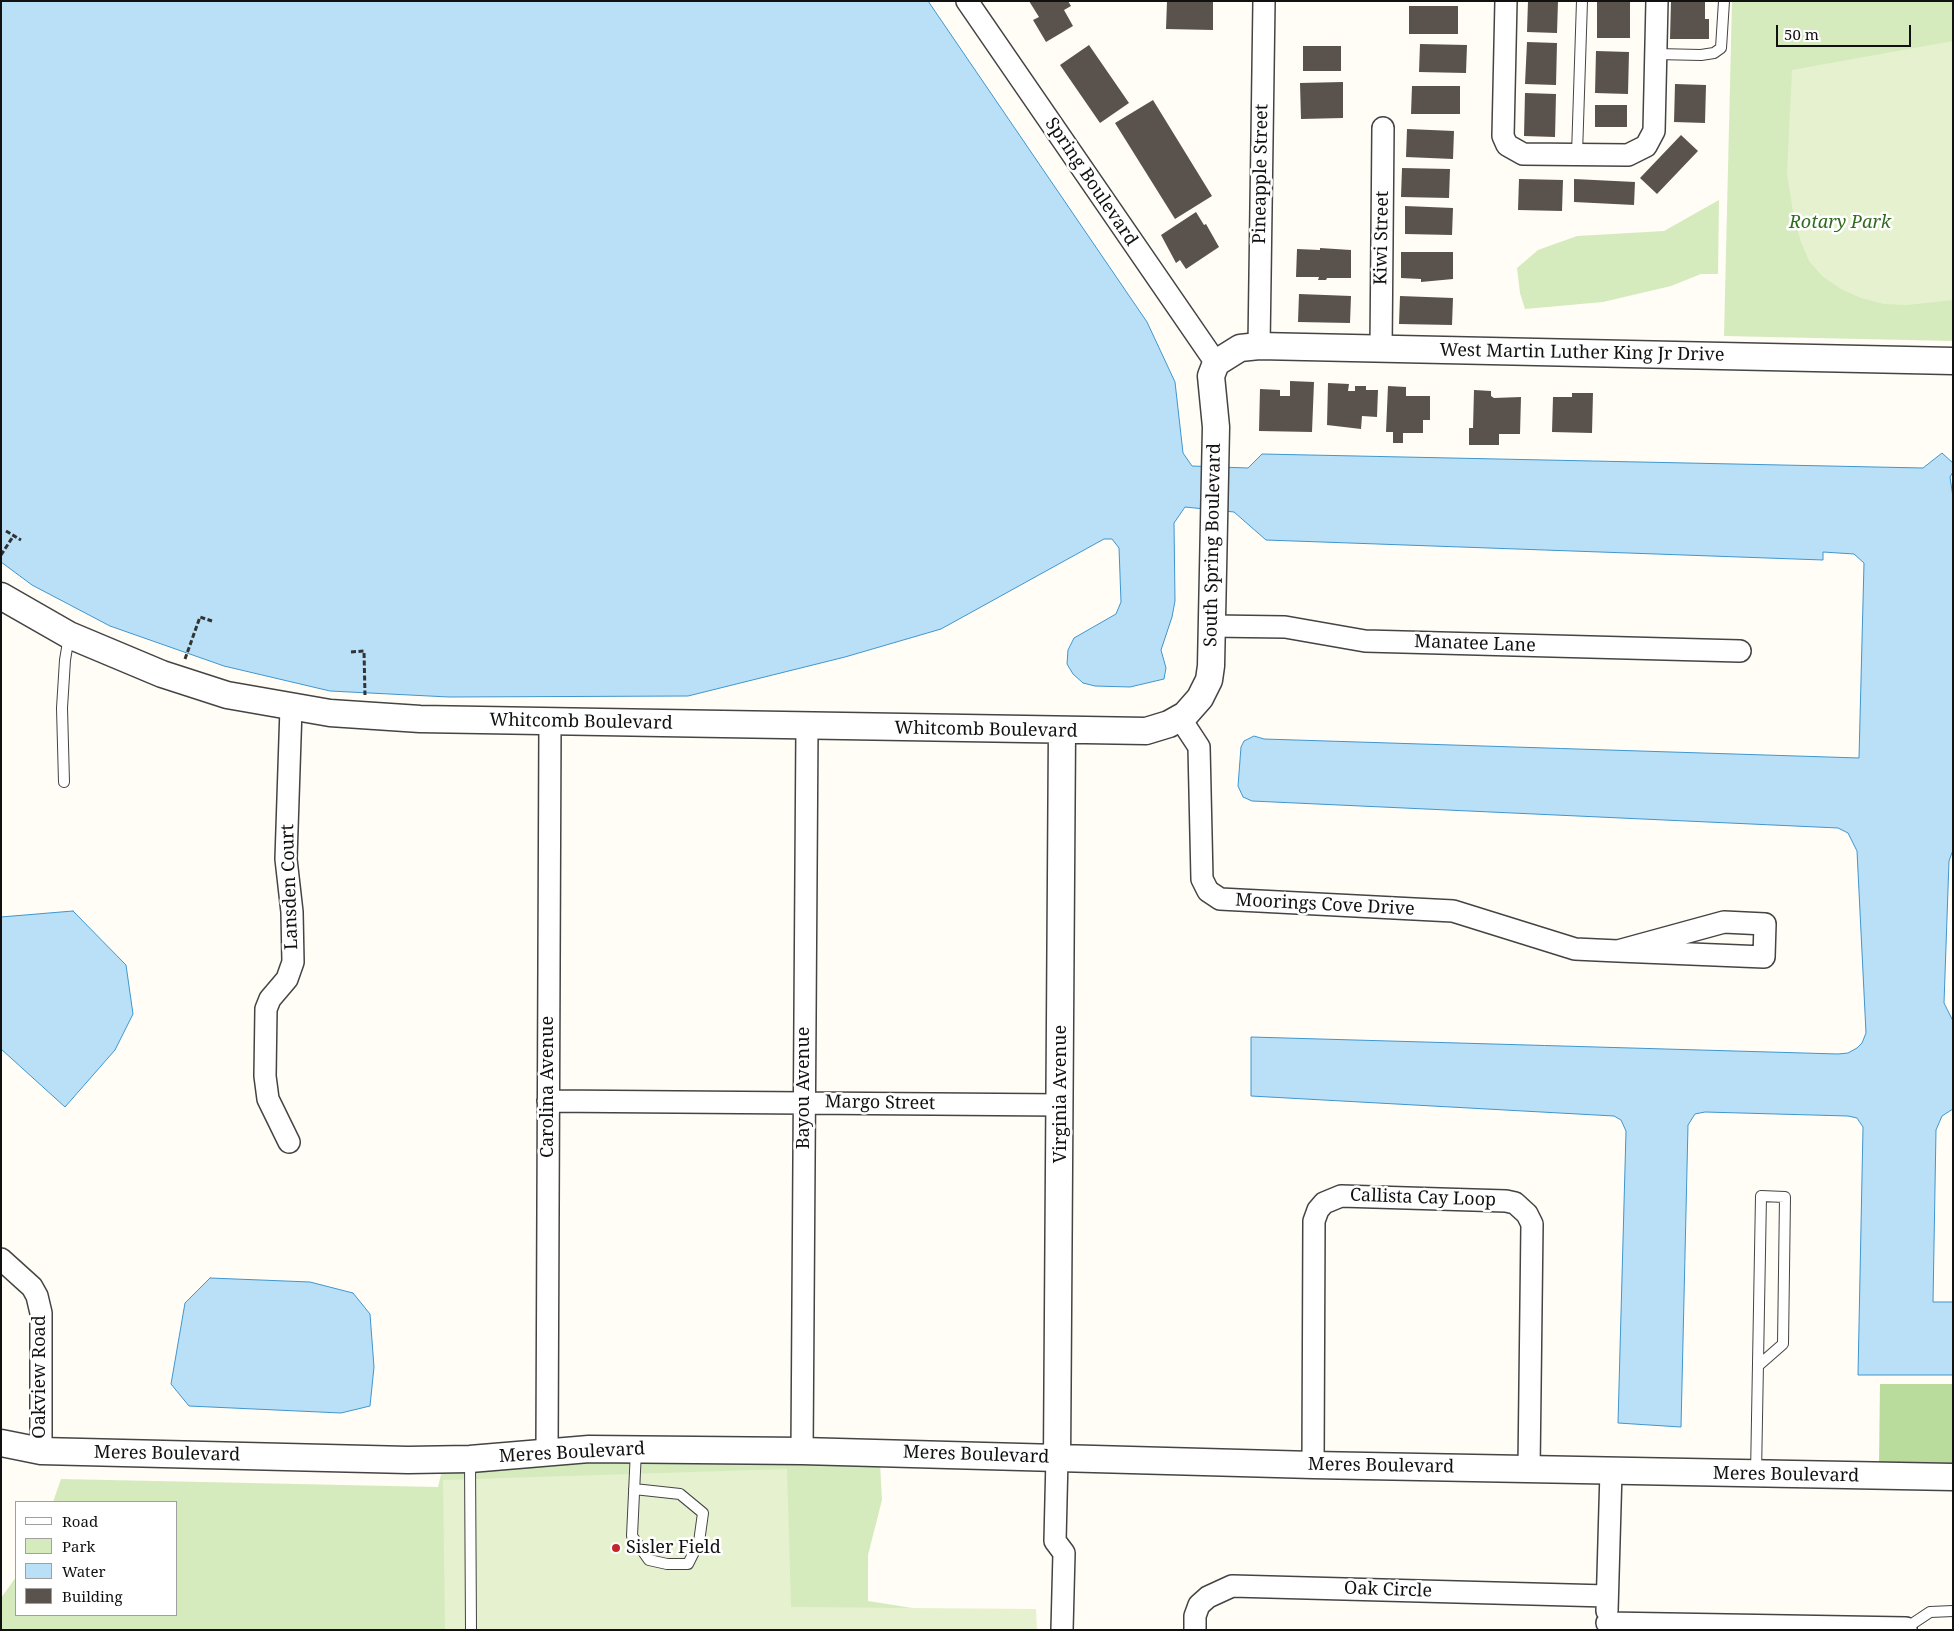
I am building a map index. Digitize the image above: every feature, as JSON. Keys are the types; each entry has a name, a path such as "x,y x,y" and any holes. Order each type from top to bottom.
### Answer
{"street":[{"name":"Spring Boulevard","path":"967,1 1216,363"},
{"name":"Pineapple Street","path":"1259,346 1264,1"},
{"path":"1506,1 1504,136 1506,145 1523,154 1628,155 1646,146 1654,131 1657,1"},
{"name":"Kiwi Street","path":"1381,349 1383,128"},
{"name":"West Martin Luther King Jr Drive","path":"1216,363 1240,348 1259,346 1953,361"},
{"name":"South Spring Boulevard","path":"1180,718 1197,703 1209,680 1212,626 1216,416 1211,386 1212,369 1216,363"},
{"name":"Whitcomb Boulevard","path":"1,596 69,635 102,650 196,686 227,695 291,708 348,715 412,719 1062,731 1146,731 1180,718"},
{"name":"Manatee Lane","path":"1212,626 1285,627 1364,641 1740,652"},
{"name":"Lansden Court","path":"289,1142 268,1099 265,1076 266,1009 270,1000 287,979 293,962 292,912 286,859 291,708"},
{"name":"Moorings Cove Drive","path":"1180,718 1198,747 1202,878 1208,891 1220,899 1453,911 1574,949 1618,951 1764,957 1765,924 1724,922 1618,951"},
{"name":"Carolina Avenue","path":"547,1452 550,722"},
{"name":"Bayou Avenue","path":"802,1451 807,726"},
{"name":"Virginia Avenue","path":"1057,1458 1061,1105 1062,731"},
{"name":"Margo Street","path":"548,1101 1061,1105"},
{"name":"Callista Cay Loop","path":"1314,1465 1314,1221 1318,1210 1324,1203 1341,1196 1506,1201 1515,1203 1527,1214 1532,1224 1528,1469"},
{"name":"Oakview Road","path":"1,1259 32,1287 41,1313 41,1451"},
{"name":"Meres Boulevard","path":"1,1443 41,1451 408,1460 470,1459 589,1449 636,1449 802,1451 1756,1475 1953,1477"},
{"path":"1057,1458 1055,1542 1064,1553 1062,1630"},
{"path":"1611,1471 1607,1627 1778,1626 1906,1629"},
{"name":"Oak Circle","path":"1196,1630 1195,1616 1199,1605 1208,1597 1232,1586 1607,1596"}],"lane":[{"path":"1577,154 1582,1"},
{"path":"1656,54 1702,55 1714,53 1721,48 1724,1"},
{"path":"64,782 62,708 64,660 69,635"},
{"path":"1756,1475 1761,1196 1785,1197 1783,1344 1759,1365"},
{"path":"634,1490 680,1494 703,1514 699,1542 688,1564 667,1564 649,1560 632,1536 634,1490 636,1449"},
{"path":"470,1459 471,1630"},
{"path":"1906,1629 1930,1612 1953,1611"}],"path":[{"path":"6,531 21,540"},
{"path":"1,555 14,535"},
{"path":"184,662 200,617 212,621"},
{"path":"351,652 364,651 365,696"}],"green space":[{"name":"Rotary Park","path":"1732,1 1953,1 1953,341 1724,336"},
{"path":"1953,41 1953,300 1907,305 1884,304 1861,298 1841,289 1822,276 1809,261 1801,242 1794,218 1787,174 1792,70"},
{"path":"1719,200 1718,274 1701,274 1671,286 1603,302 1525,309 1520,293 1517,268 1538,250 1577,236 1664,231"},
{"path":"1880,1384 1953,1384 1953,1465 1879,1465"},
{"path":"589,1460 880,1463 882,1500 868,1555 868,1601 963,1616 967,1630 1,1630 1,1598 15,1578 15,1616 178,1616 178,1501 53,1501 61,1479 438,1487 442,1470"},
{"name":"Sisler Field","path":"787,1469 791,1607 1036,1609 1037,1630 445,1630 443,1480"}],"water":[{"path":"1,1 928,1 1147,322 1175,382 1183,453 1192,466 1248,468 1262,454 1923,468 1942,453 1953,463 1953,472 1950,477 1953,497 1953,850 1949,861 1944,1003 1953,1021 1953,1109 1942,1116 1936,1130 1933,1302 1953,1302 1953,1375 1858,1375 1863,1127 1857,1118 1848,1116 1705,1112 1695,1114 1688,1125 1681,1427 1618,1423 1626,1131 1621,1120 1614,1116 1251,1096 1251,1037 1838,1054 1848,1053 1857,1048 1862,1043 1866,1033 1857,851 1848,833 1838,828 1252,801 1243,797 1238,786 1241,747 1244,741 1254,736 1264,739 1859,758 1864,563 1854,554 1823,552 1823,560 1266,540 1234,512 1185,507 1174,523 1175,601 1172,617 1161,650 1166,668 1164,679 1130,687 1095,686 1083,683 1073,674 1067,664 1068,650 1074,638 1116,614 1121,602 1119,548 1112,539 1104,539 941,629 845,657 688,696 449,697 330,691 224,666 110,626 32,585 1,562"},
{"path":"73,911 126,965 133,1014 115,1050 65,1107 1,1049 1,917"},
{"path":"210,1278 310,1282 353,1293 370,1314 374,1367 370,1406 341,1413 189,1406 171,1384 185,1303"}],"building":[{"path":"1029,1 1068,1 1071,6 1064,10 1073,26 1046,42 1033,20 1039,17"},
{"path":"1167,1 1213,1 1213,30 1166,29"},
{"path":"1528,1 1558,1 1557,33 1527,32"},
{"path":"1597,1 1630,1 1630,38 1597,38"},
{"path":"1671,1 1705,1 1705,19 1709,19 1709,39 1670,39"},
{"path":"1409,6 1458,6 1458,34 1409,34"},
{"path":"1527,42 1557,43 1556,85 1525,84"},
{"path":"1420,44 1467,45 1466,73 1419,72"},
{"path":"1089,45 1129,103 1100,123 1060,65"},
{"path":"1303,46 1341,46 1341,71 1303,71"},
{"path":"1596,51 1629,52 1628,94 1595,93"},
{"path":"1343,82 1343,118 1301,119 1300,83"},
{"path":"1675,84 1706,85 1705,123 1674,122"},
{"path":"1412,86 1460,86 1460,114 1411,114"},
{"path":"1525,93 1556,94 1555,137 1524,136"},
{"path":"1153,100 1212,196 1175,219 1115,123"},
{"path":"1595,105 1627,105 1627,127 1595,127"},
{"path":"1407,129 1454,131 1453,159 1406,157"},
{"path":"1681,135 1698,151 1657,194 1640,178"},
{"path":"1402,168 1450,169 1449,198 1401,197"},
{"path":"1519,179 1563,180 1562,211 1518,210"},
{"path":"1574,179 1635,182 1634,205 1574,202"},
{"path":"1405,206 1453,208 1452,235 1405,234"},
{"path":"1196,212 1204,225 1206,224 1219,247 1186,269 1180,260 1176,263 1161,235"},
{"path":"1320,248 1351,250 1351,278 1318,280 1319,277 1296,277 1297,249 1320,250"},
{"path":"1401,252 1453,252 1453,279 1421,282 1421,279 1401,278"},
{"path":"1299,294 1351,296 1350,323 1298,322"},
{"path":"1400,296 1453,298 1452,325 1399,324"},
{"path":"1290,381 1314,382 1312,432 1259,431 1260,389 1280,390 1280,396 1290,396"},
{"path":"1328,383 1349,384 1348,391 1355,391 1355,386 1366,386 1366,390 1378,390 1377,417 1362,416 1361,429 1327,425"},
{"path":"1388,386 1406,387 1406,396 1430,396 1430,420 1423,420 1423,433 1403,433 1403,443 1393,443 1393,432 1386,432"},
{"path":"1474,390 1491,391 1491,396 1494,398 1521,397 1520,434 1499,434 1499,445 1469,445 1469,428 1473,428"},
{"path":"1572,393 1593,393 1592,433 1552,432 1553,397 1572,397"}],"place":[{"name":"Sisler Field","path":"616,1548"}]}
